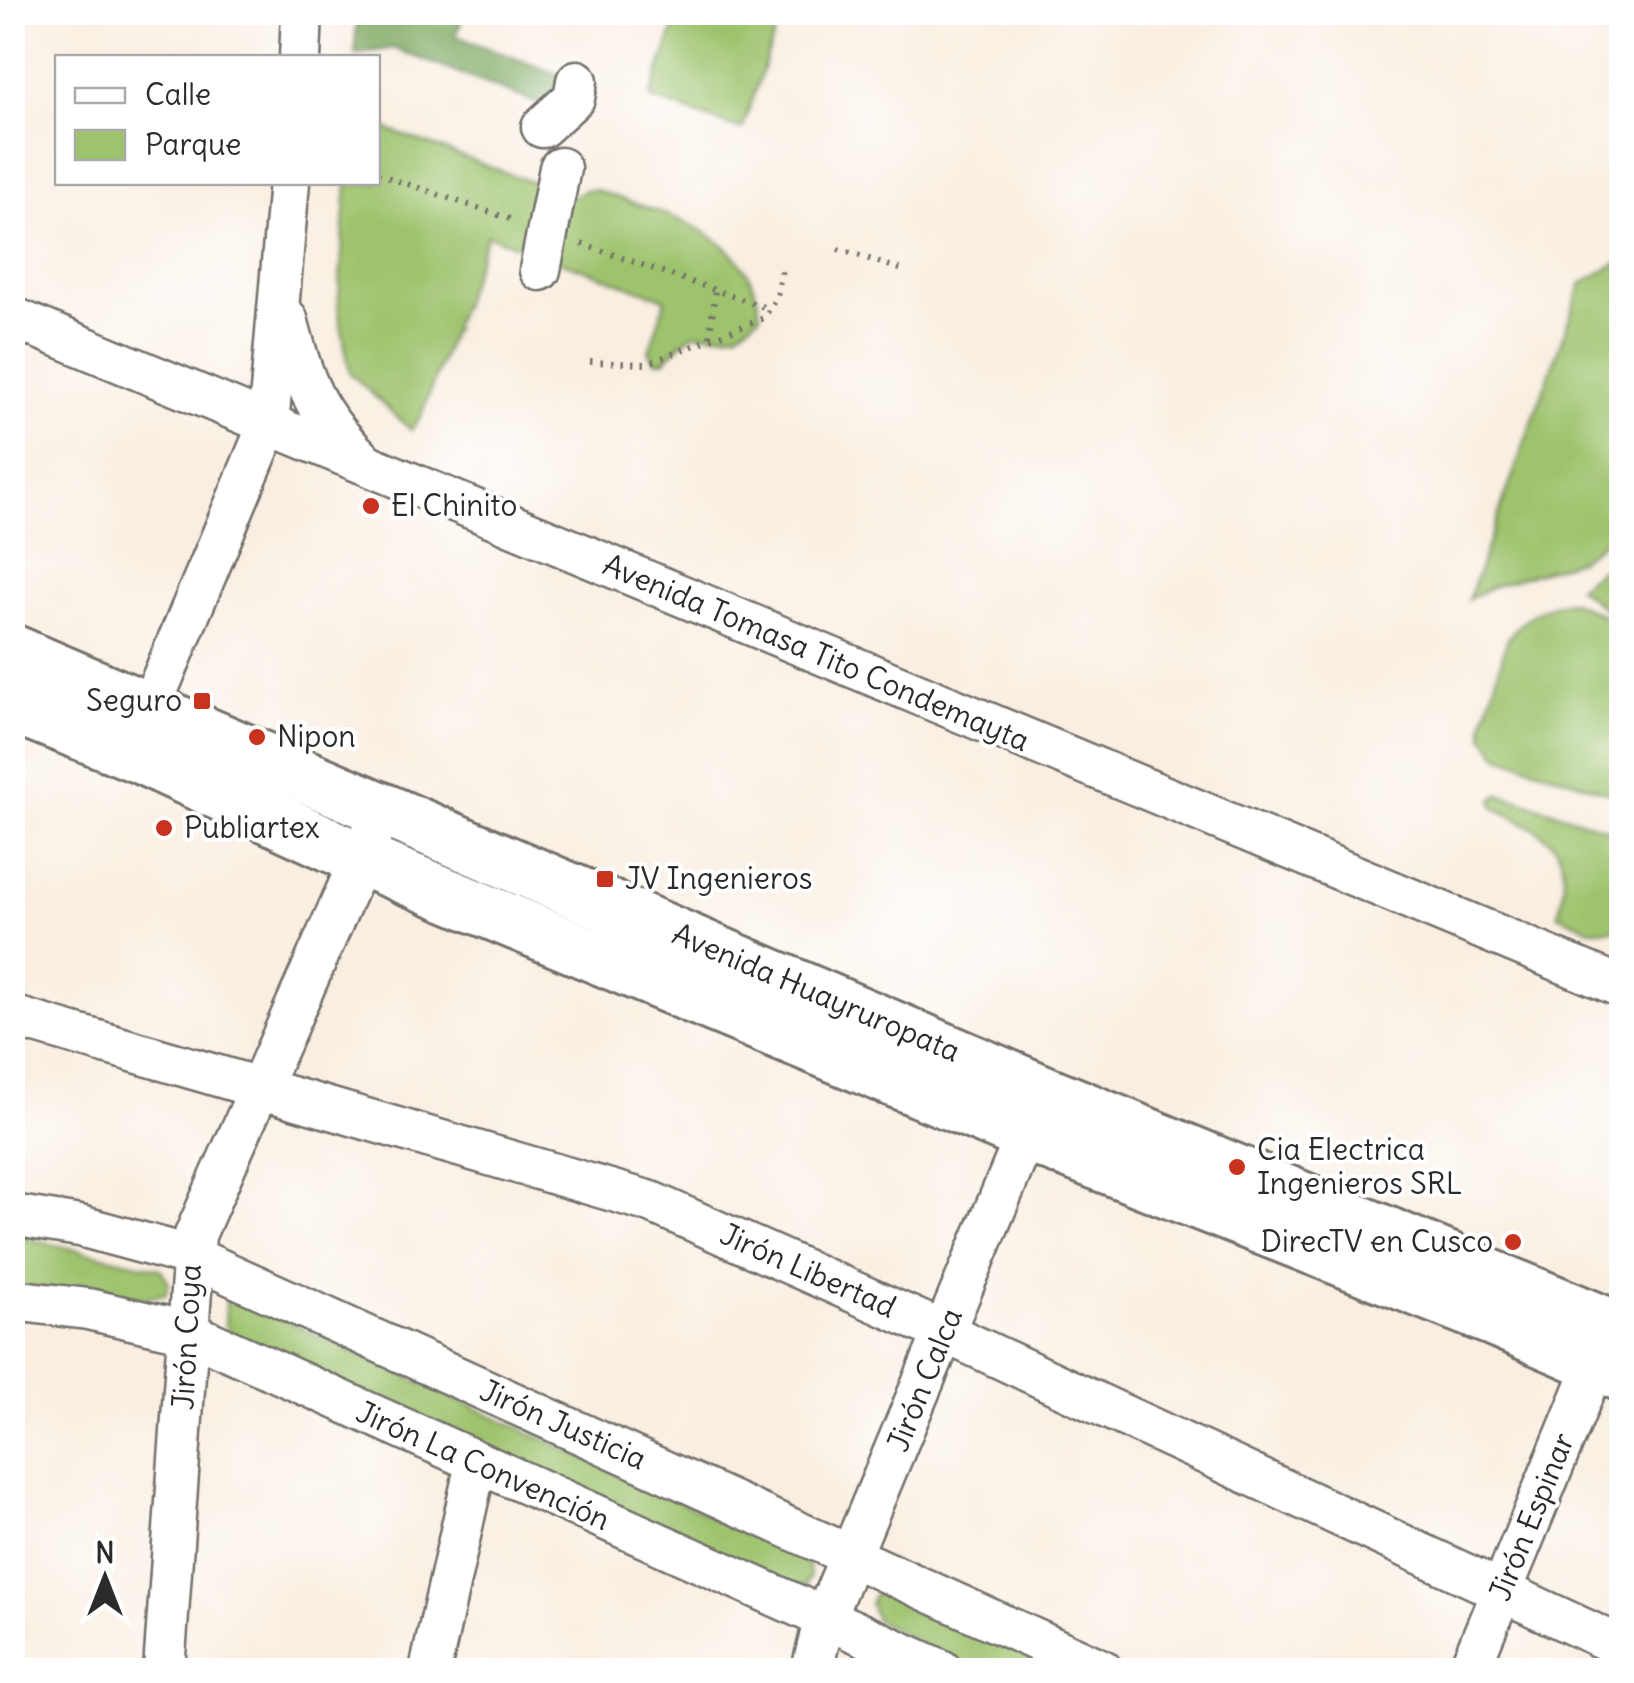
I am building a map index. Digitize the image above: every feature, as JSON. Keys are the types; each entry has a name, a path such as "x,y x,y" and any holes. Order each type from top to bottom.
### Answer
{"main road":[{"name":"Avenida Huayruropata","path":"12,651 362,859 1035,1113 1614,1340"},
{"name":"Avenida Huayruropata","path":"12,706 144,732 383,808 1035,1113"}],"street":[{"path":"300,55 302,12"},
{"path":"530,266 555,148 584,83"},
{"path":"144,732 268,426 289,185"},
{"path":"280,290 302,374 324,421 370,468"},
{"name":"Avenida Tomasa Tito Condemayta","path":"12,316 268,426 1622,987"},
{"name":"Jirón Coya","path":"164,1670 194,1235 383,808"},
{"path":"1548,956 1622,960"},
{"name":"Jirón Libertad","path":"12,1016 651,1202 944,1332 1622,1647"},
{"name":"Jirón Calca","path":"812,1670 826,1617 1035,1113"},
{"name":"Jirón Justicia","path":"12,1215 80,1226 190,1256 1102,1670"},
{"name":"Jirón La Convención","path":"12,1300 88,1309 188,1332 941,1670"},
{"name":"Jirón Espinar","path":"1469,1670 1614,1340"},
{"path":"430,1670 476,1464"}],"path":[{"path":"838,249 903,270"},
{"path":"590,362 648,364 710,336 764,318 777,296 782,270"},
{"path":"710,336 714,290"}],"green space":[{"path":"357,13 464,13 456,36 563,76 547,107 393,48 355,55"},
{"path":"679,13 782,13 742,130 650,98"},
{"path":"380,127 572,197 585,190 596,190 701,230 741,263 754,286 760,315 738,332 692,335 664,361 655,361 649,351 666,299 487,235 421,416 411,430 350,373 338,309 347,185 380,185"},
{"path":"1621,261 1621,529 1579,560 1491,587 1468,600 1582,283"},
{"path":"1621,554 1621,592 1604,608 1577,587"},
{"path":"1572,601 1621,623 1621,797 1500,756 1484,737 1484,722 1507,640 1535,613"},
{"path":"1500,794 1621,833 1621,929 1590,929 1558,915 1564,873 1561,858 1545,836 1495,808 1493,800"},
{"path":"12,1235 161,1269 169,1283 165,1294 144,1298 13,1286"},
{"path":"241,1300 794,1554 808,1564 810,1576 806,1585 790,1587 233,1343 225,1325 226,1301"},
{"path":"883,1588 1066,1670 971,1670 876,1620 870,1604 874,1594"}],"place":[{"name":"El Chinito","path":"371,506"},
{"name":"Seguro","path":"202,701"},
{"name":"Nipon","path":"257,737"},
{"name":"Publiartex","path":"164,828"},
{"name":"JV Ingenieros","path":"605,879"},
{"name":"Cia Electrica Ingenieros SRL","path":"1237,1167"},
{"name":"DirecTV en Cusco","path":"1513,1242"}]}
